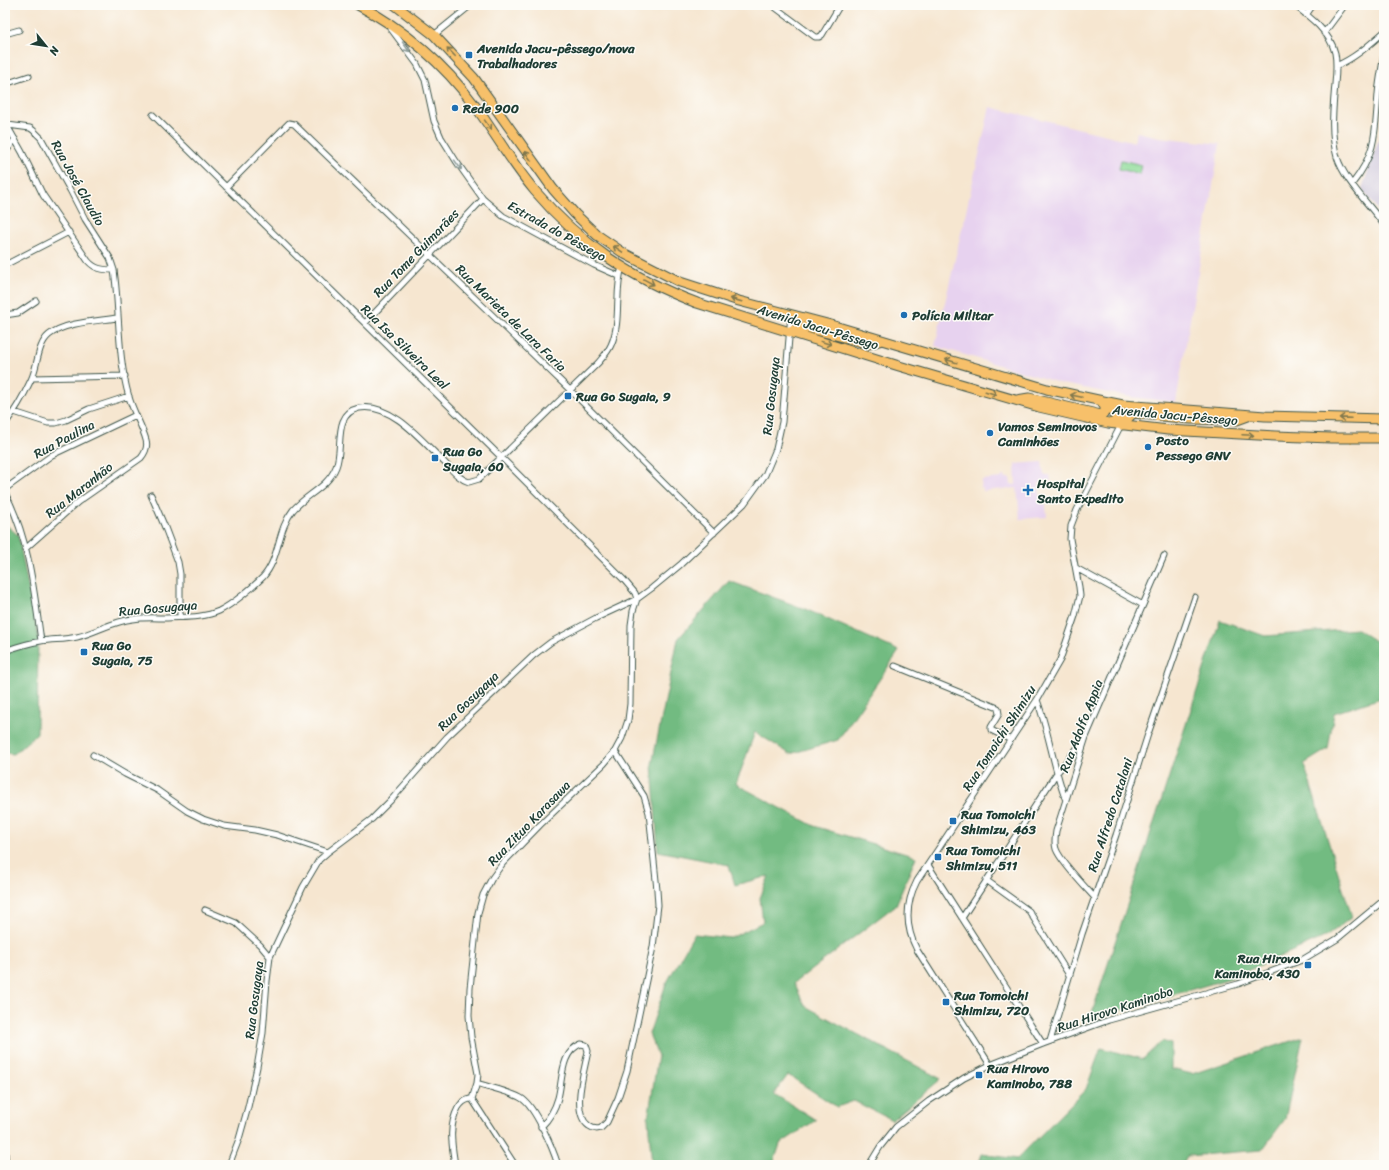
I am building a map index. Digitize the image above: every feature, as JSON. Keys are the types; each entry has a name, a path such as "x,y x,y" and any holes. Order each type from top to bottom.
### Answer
{"highway":[{"name":"Avenida Jacu-Pêssego","path":"358,5 404,33 423,48 458,84 534,190 559,218 620,272 661,289 715,308 1015,400 1070,415 1139,428 1283,437 1384,438"},
{"name":"Avenida Jacu-Pêssego","path":"395,5 434,34 474,78 553,190 575,214 597,235 625,254 680,282 739,301 791,314 1047,389 1101,402 1251,415 1384,420"},
{"path":"715,308 732,308 778,322 782,317 774,310"},
{"path":"789,331 805,327 869,344 882,340"},
{"path":"1015,400 1028,398 1101,415 1104,414 1106,410 1101,402"},
{"path":"1101,402 1111,409 1121,425 1133,413 1213,420 1237,420 1251,415"},
{"path":"1139,428 1136,421 1140,417 1201,422 1213,420"}],"street":[{"path":"434,34 471,5"},
{"path":"772,5 815,37 822,35 840,5"},
{"path":"1294,5 1306,14 1324,33 1333,48 1336,66 1333,135 1337,158 1341,168 1352,184 1384,225"},
{"path":"1306,14 1313,5"},
{"path":"1324,33 1345,5"},
{"name":"Estrada do Pêssego","path":"381,18 396,34 418,64 424,80 434,121 441,137 483,199 504,216 594,265 620,272"},
{"path":"5,34 19,30"},
{"path":"1336,66 1352,59 1384,32"},
{"path":"1352,184 1362,170 1374,144 1377,123 1378,93 1384,54"},
{"path":"5,84 29,76"},
{"name":"Rua Isa Silveira Leal","path":"153,115 502,458 624,580 635,593 637,598"},
{"name":"Rua Marieta de Lara Faria","path":"226,187 289,123 296,125 570,390 714,533"},
{"name":"Rua José Claudio","path":"6,124 15,139 36,183 92,267 114,270"},
{"name":"Rua José Claudio","path":"6,124 30,128 41,138 85,219 110,258 114,270 117,318 125,376 129,396 148,446 146,450"},
{"path":"5,153 15,139"},
{"name":"Rua Tome Guimarães","path":"365,323 483,199"},
{"path":"5,265 69,232"},
{"name":"Rua Gosugaya","path":"5,651 41,641 76,637 113,624 133,619 180,618 205,615 218,611 236,600 262,577 270,567 275,556 281,532 292,511 323,486 334,472 338,459 342,422 351,411 358,408 378,410 397,418 464,480 468,482 479,479 607,353 616,329 620,272"},
{"path":"5,315 18,313 36,301"},
{"name":"Rua Gosugaya","path":"229,1165 246,1113 257,1066 263,1033 270,957 306,882 319,860 372,819 447,737 534,655 551,642 637,598 680,565 744,504 765,475 776,450 782,422 791,314"},
{"path":"6,421 14,412 32,378 43,343 50,334 75,324 117,318"},
{"path":"32,378 125,376"},
{"path":"14,412 44,422 56,423 103,404 129,396"},
{"name":"Rua Paulina","path":"5,489 52,455 136,415"},
{"name":"Rua Tomoichi Shimizu","path":"990,1065 917,950 911,938 908,924 909,903 914,887 1037,700 1058,664 1076,616 1080,596 1070,539 1071,526 1077,510 1121,425"},
{"name":"Rua Maranhão","path":"25,549 78,502 141,458 146,450"},
{"path":"5,493 12,506 25,549 41,641"},
{"path":"151,496 178,562 180,618"},
{"name":"Rua Adolfo Appia","path":"1095,898 1062,859 1055,846 1054,840 1056,830 1065,798 1086,737 1164,556"},
{"path":"1076,568 1143,605"},
{"name":"Rua Alfredo Catalani","path":"1050,1041 1069,975 1148,734 1195,597"},
{"name":"Rua Zituo Karasawa","path":"456,1165 452,1144 452,1122 463,1101 471,1099 477,1083 478,1074 470,1023 470,988 478,912 483,896 492,878 503,863 540,825 604,764 615,751 622,738 628,720 630,704 631,625 637,598"},
{"path":"895,666 998,708 999,714 991,727 991,730 1011,740"},
{"path":"1037,700 1045,722 1056,774 1065,798"},
{"path":"962,918 1056,774 1086,737"},
{"path":"541,1127 549,1118 555,1106 561,1086 565,1061 573,1048 581,1044 586,1045 588,1051 580,1089 582,1114 587,1124 595,1129 601,1128 607,1122 618,1098 627,1071 653,947 658,890 649,813 644,796 615,751"},
{"path":"93,755 125,774 157,790 187,811 203,818 224,826 255,830 276,835 328,852"},
{"path":"928,865 1043,1044"},
{"path":"986,880 1029,911 1069,975"},
{"name":"Rua Hirovo Kaminobo","path":"869,1165 880,1147 896,1127 952,1085 990,1065 1050,1041 1109,1020 1238,984 1302,960 1337,939 1384,900"},
{"path":"205,910 236,923 260,945 270,957"},
{"path":"477,1083 522,1099 531,1108 558,1165"},
{"path":"471,1099 515,1165"},
{"path":"5,1153 6,1165"}],"shaded area":[{"path":"990,107 1135,142 1137,132 1159,137 1220,144 1176,402 1130,397 1063,384 935,346"},
{"path":"1384,123 1384,218 1362,189"},
{"name":"Hospital Santo Expedito","path":"1042,462 1044,475 1050,475 1051,481 1039,483 1040,496 1045,495 1047,517 1020,519 1017,488 983,491 983,488 981,488 982,480 1002,478 1002,476 1010,478 1011,484 1016,485 1015,464"}],"green space":[{"path":"1121,160 1142,165 1140,174 1119,169"},
{"path":"5,524 18,535 38,637 37,733 14,754 5,753"},
{"path":"729,581 805,609 899,651 838,740 790,754 755,732 736,784 814,826 916,857 896,905 794,983 805,1006 941,1079 892,1120 854,1101 837,1107 788,1075 774,1094 816,1120 780,1144 773,1165 652,1165 648,1119 658,1056 649,1034 666,984 694,934 731,938 763,922 760,898 769,876 735,885 729,865 658,851 652,764 678,639"},
{"path":"1220,620 1265,636 1357,629 1384,647 1384,697 1334,713 1328,749 1304,764 1352,917 1327,936 1231,978 1090,1019"},
{"path":"1303,1037 1285,1119 1262,1150 1187,1156 1182,1165 978,1165 982,1154 1017,1159 1086,1089 1101,1048 1143,1059 1162,1041 1171,1044 1171,1069 1192,1074"}],"place":[{"name":"Avenida Jacu-pêssego/nova Trabalhadores","path":"469,55"},
{"name":"Rede 900","path":"455,108"},
{"name":"Polícia Militar","path":"904,315"},
{"name":"Rua Go Sugaia, 9","path":"568,396"},
{"name":"Vamos Seminovos Caminhões","path":"990,433"},
{"name":"Posto Pessego GNV","path":"1148,447"},
{"name":"Rua Go Sugaia, 60","path":"435,458"},
{"name":"Hospital Santo Expedito","path":"1028,490"},
{"name":"Rua Go Sugaia, 75","path":"84,652"},
{"name":"Rua Tomoichi Shimizu, 463","path":"953,821"},
{"name":"Rua Tomoichi Shimizu, 511","path":"938,857"},
{"name":"Rua Hirovo Kaminobo, 430","path":"1308,965"},
{"name":"Rua Tomoichi Shimizu, 720","path":"946,1002"},
{"name":"Rua Hirovo Kaminobo, 788","path":"979,1075"}]}
